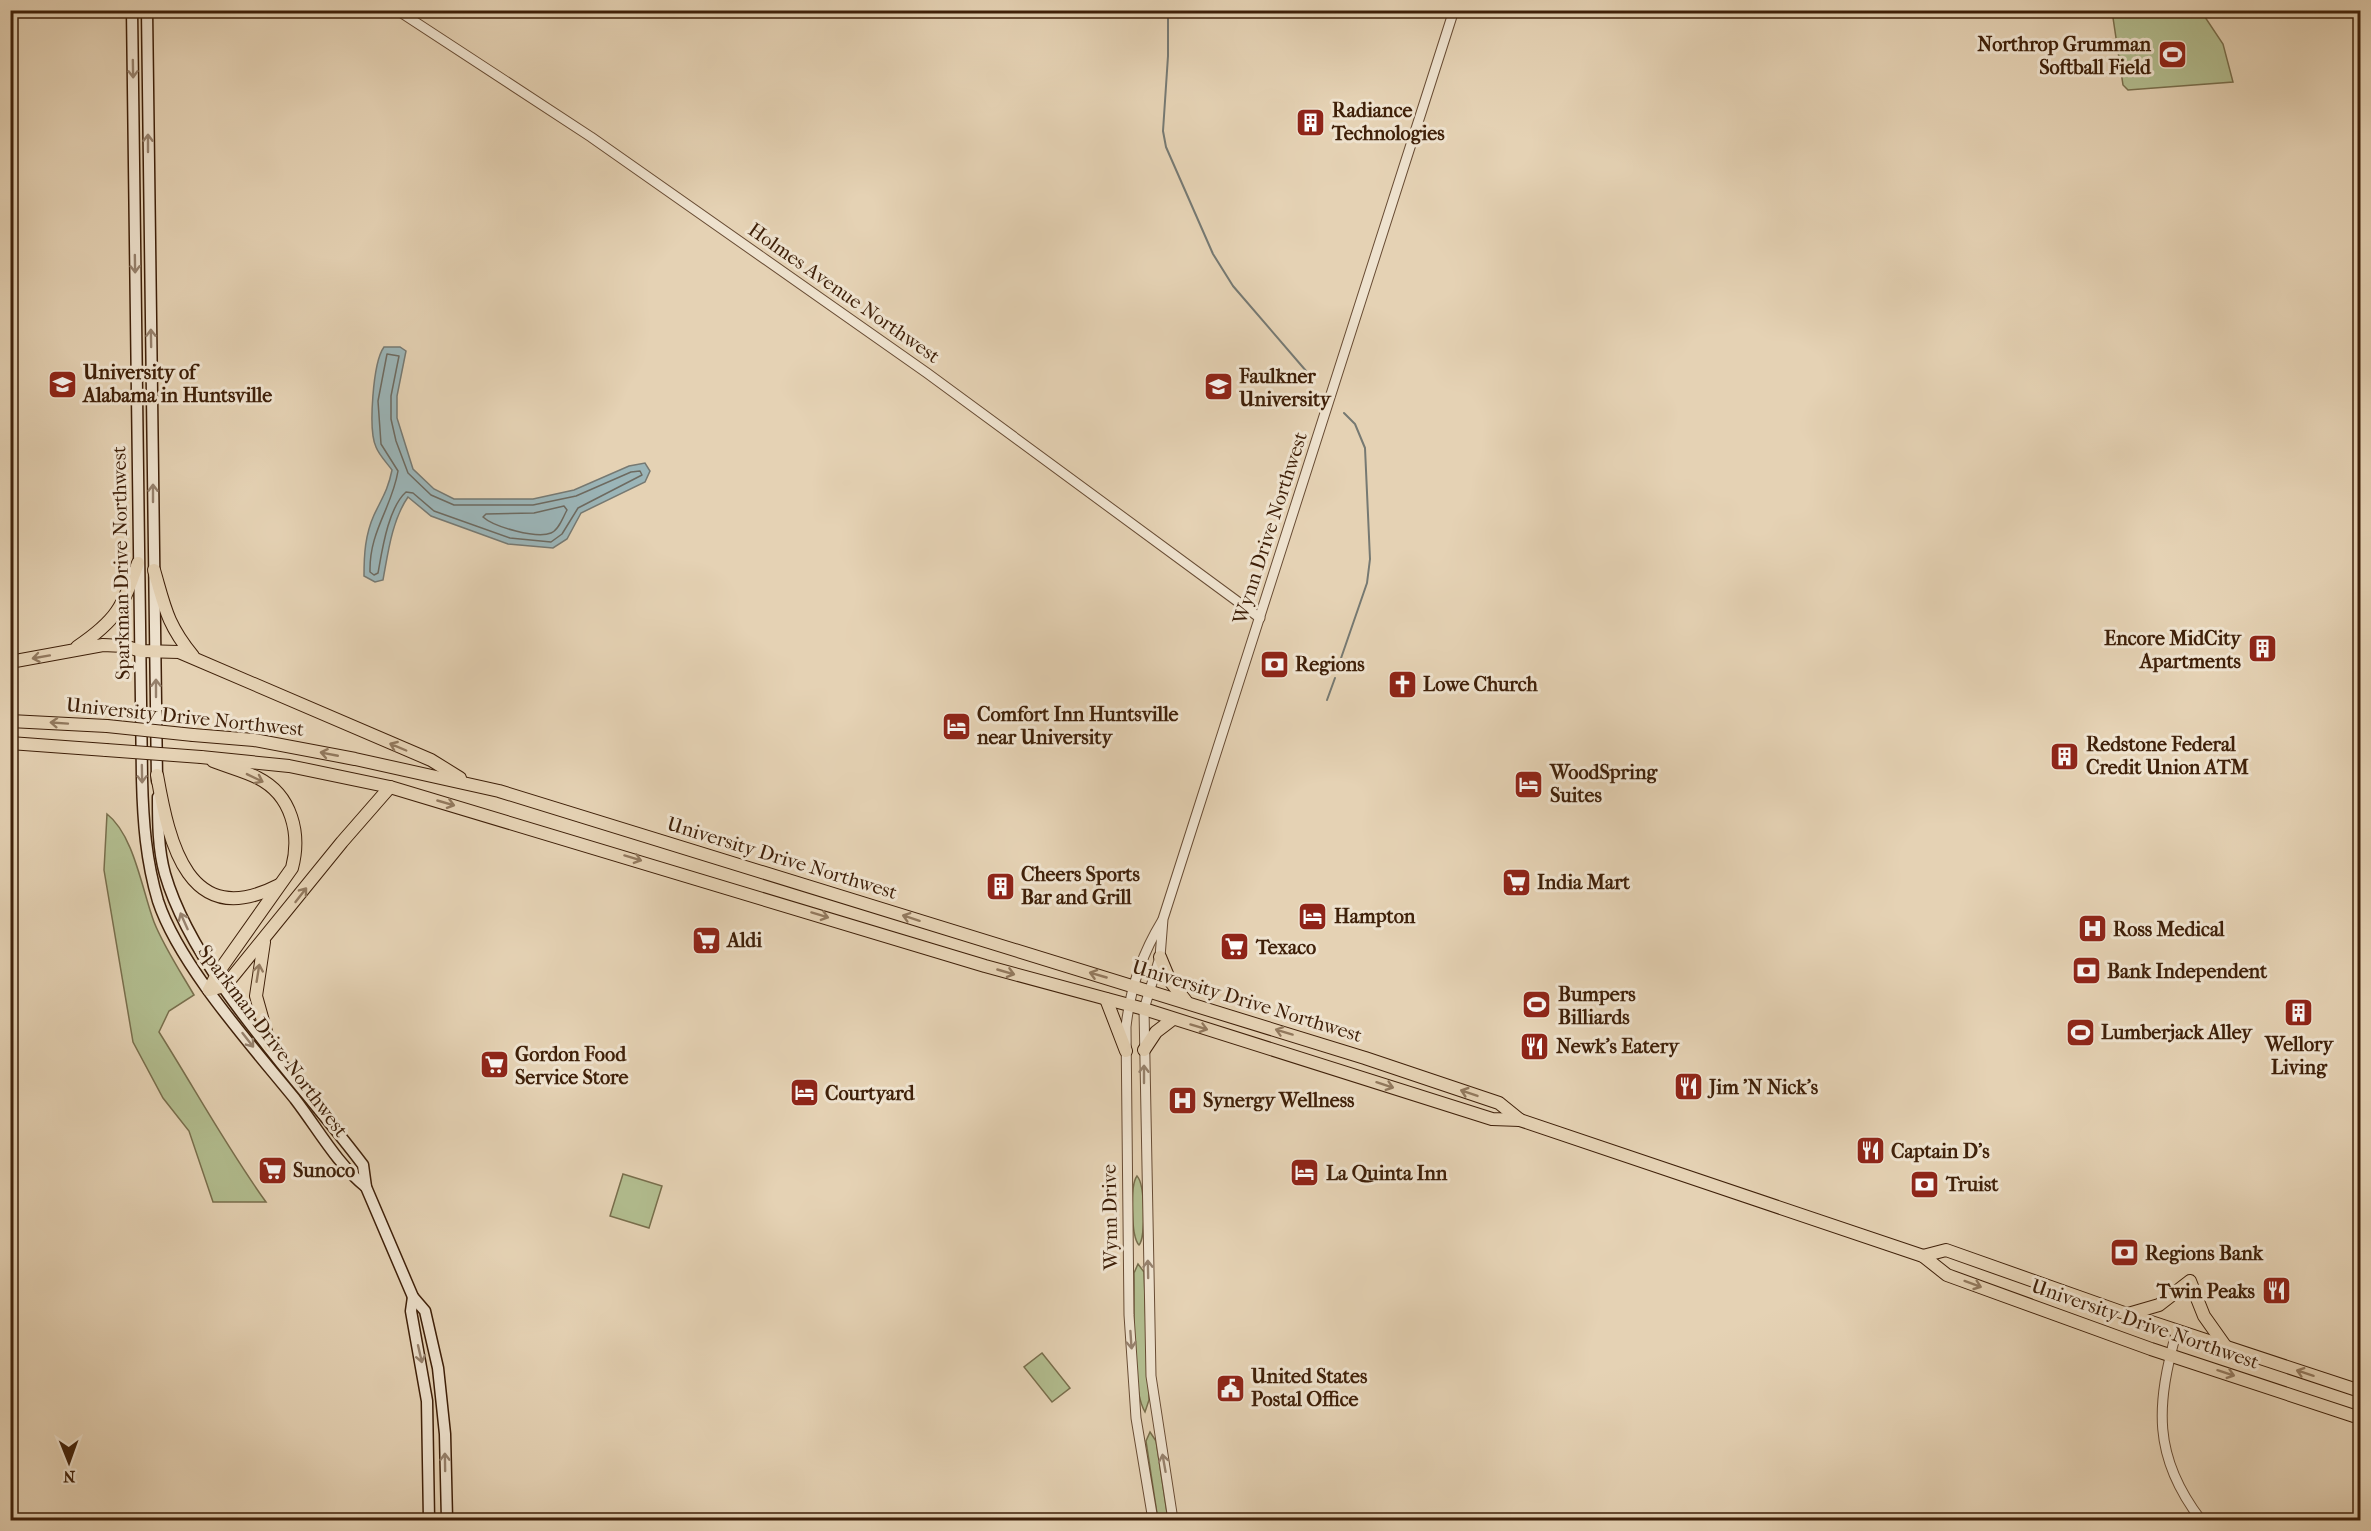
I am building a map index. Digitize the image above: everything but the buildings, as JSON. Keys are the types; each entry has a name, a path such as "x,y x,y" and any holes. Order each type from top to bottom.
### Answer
{"highway":[{"path":"70,651 105,628 125,600 138,563"},
{"path":"154,570 163,607 174,633 196,659"},
{"path":"10,662 103,645 124,646 141,651 179,652 430,760 469,783"},
{"name":"University Drive Northwest","path":"10,721 107,726 254,740 469,783 1186,1001 1499,1103 1520,1120"},
{"path":"10,729 26,727 38,722"},
{"name":"University Drive Northwest","path":"10,743 290,766 390,787 1128,1005 1492,1119 1520,1120 1923,1256 1947,1275 2170,1355 2361,1418"},
{"path":"201,757 260,778 288,806 297,847 292,868 217,974 209,990"},
{"path":"157,775 165,822 174,848 184,868 196,882 214,893 234,900 257,896 280,884"},
{"path":"209,990 225,986 342,842 390,787"},
{"path":"264,940 256,996 270,1046"},
{"path":"1160,957 1170,981 1186,1001"},
{"path":"1106,999 1126,1051"},
{"path":"1144,1050 1156,1032 1173,1019"},
{"name":"University Drive Northwest","path":"1923,1256 1946,1250 2127,1314 2361,1391"},
{"path":"2127,1314 2159,1305 2190,1281 2204,1316 2226,1347"}],"main road":[{"name":"Sparkman Drive Northwest","path":"132,10 138,563 143,824 148,864 159,903 179,944 209,990 318,1128 348,1173 366,1187"},
{"name":"Sparkman Drive Northwest","path":"147,10 157,775 160,846 165,873 189,934 270,1046 363,1165 366,1187 413,1297 425,1311 438,1368 445,1434 447,1521"},
{"name":"Sparkman Drive Northwest","path":"413,1297 411,1311 427,1401 429,1521"}],"street":[{"name":"Holmes Avenue Northwest","path":"397,10 591,137 927,373 1260,618"},
{"name":"Wynn Drive Northwest","path":"1150,990 1160,957 1163,919 1454,10"},
{"name":"Wynn Drive","path":"1153,1521 1136,1418 1129,1315 1126,1051 1128,1005 1144,951 1163,919"},
{"name":"Wynn Drive","path":"1150,990 1144,1010 1144,1050 1151,1376 1173,1521"},
{"path":"2177,1330 2162,1396 2163,1447 2182,1497 2200,1521"}],"green space":[{"name":"Northrop Grumman Softball Field","path":"2112,11 2201,11 2223,44 2233,82 2128,90 2123,85"},
{"path":"107,814 116,823 131,849 154,922 194,995 169,1011 159,1032 224,1140 266,1202 213,1202 189,1131 163,1098 133,1042 104,870"},
{"path":"623,1174 662,1186 649,1228 610,1216"},
{"path":"1137,1176 1142,1189 1144,1210 1143,1232 1139,1245 1134,1232 1132,1211 1133,1189"},
{"path":"1138,1264 1144,1272 1149,1400 1145,1412 1140,1400 1135,1365 1134,1273"},
{"path":"1042,1353 1070,1388 1052,1402 1024,1367"},
{"path":"1150,1432 1156,1441 1168,1520 1158,1520 1146,1441"}],"water":[{"path":"384,347 400,347 406,351 397,396 397,418 413,469 434,489 454,499 533,499 574,490 629,466 645,463 650,471 645,482 581,513 567,539 553,548 508,544 431,516 408,497 394,526 383,580 375,582 364,576 366,545 371,523 387,489 392,470 377,450 372,426 377,367"}],"waterway":[{"path":"1168,10 1168,56 1163,131 1166,147 1213,254 1233,286 1313,379"},
{"path":"1339,664 1367,583 1370,559 1365,448 1355,424 1344,413"},
{"path":"1327,700 1335,678"}],"place":[{"name":"Northrop Grumman Softball Field","path":"2172,55"},
{"name":"Radiance Technologies","path":"1311,122"},
{"name":"University of Alabama in Huntsville","path":"62,384"},
{"name":"Faulkner University","path":"1218,387"},
{"name":"Encore MidCity Apartments","path":"2262,649"},
{"name":"Regions","path":"1274,664"},
{"name":"Lowe Church","path":"1402,684"},
{"name":"Comfort Inn Huntsville near University","path":"956,726"},
{"name":"Redstone Federal Credit Union ATM","path":"2065,756"},
{"name":"WoodSpring Suites","path":"1529,784"},
{"name":"India Mart","path":"1516,882"},
{"name":"Cheers Sports Bar and Grill","path":"1000,886"},
{"name":"Hampton","path":"1313,916"},
{"name":"Ross Medical","path":"2092,929"},
{"name":"Aldi","path":"706,940"},
{"name":"Texaco","path":"1235,947"},
{"name":"Bank Independent","path":"2086,971"},
{"name":"Bumpers Billiards","path":"1537,1005"},
{"name":"Wellory Living","path":"2299,1013"},
{"name":"Lumberjack Alley","path":"2080,1032"},
{"name":"Newk's Eatery","path":"1535,1046"},
{"name":"Gordon Food Service Store","path":"494,1065"},
{"name":"Jim 'N Nick's","path":"1688,1087"},
{"name":"Courtyard","path":"804,1093"},
{"name":"Synergy Wellness","path":"1182,1100"},
{"name":"Captain D's","path":"1870,1151"},
{"name":"Sunoco","path":"272,1170"},
{"name":"La Quinta Inn","path":"1305,1173"},
{"name":"Truist","path":"1925,1184"},
{"name":"Regions Bank","path":"2124,1253"},
{"name":"Twin Peaks","path":"2276,1291"},
{"name":"United States Postal Office","path":"1230,1388"}]}
